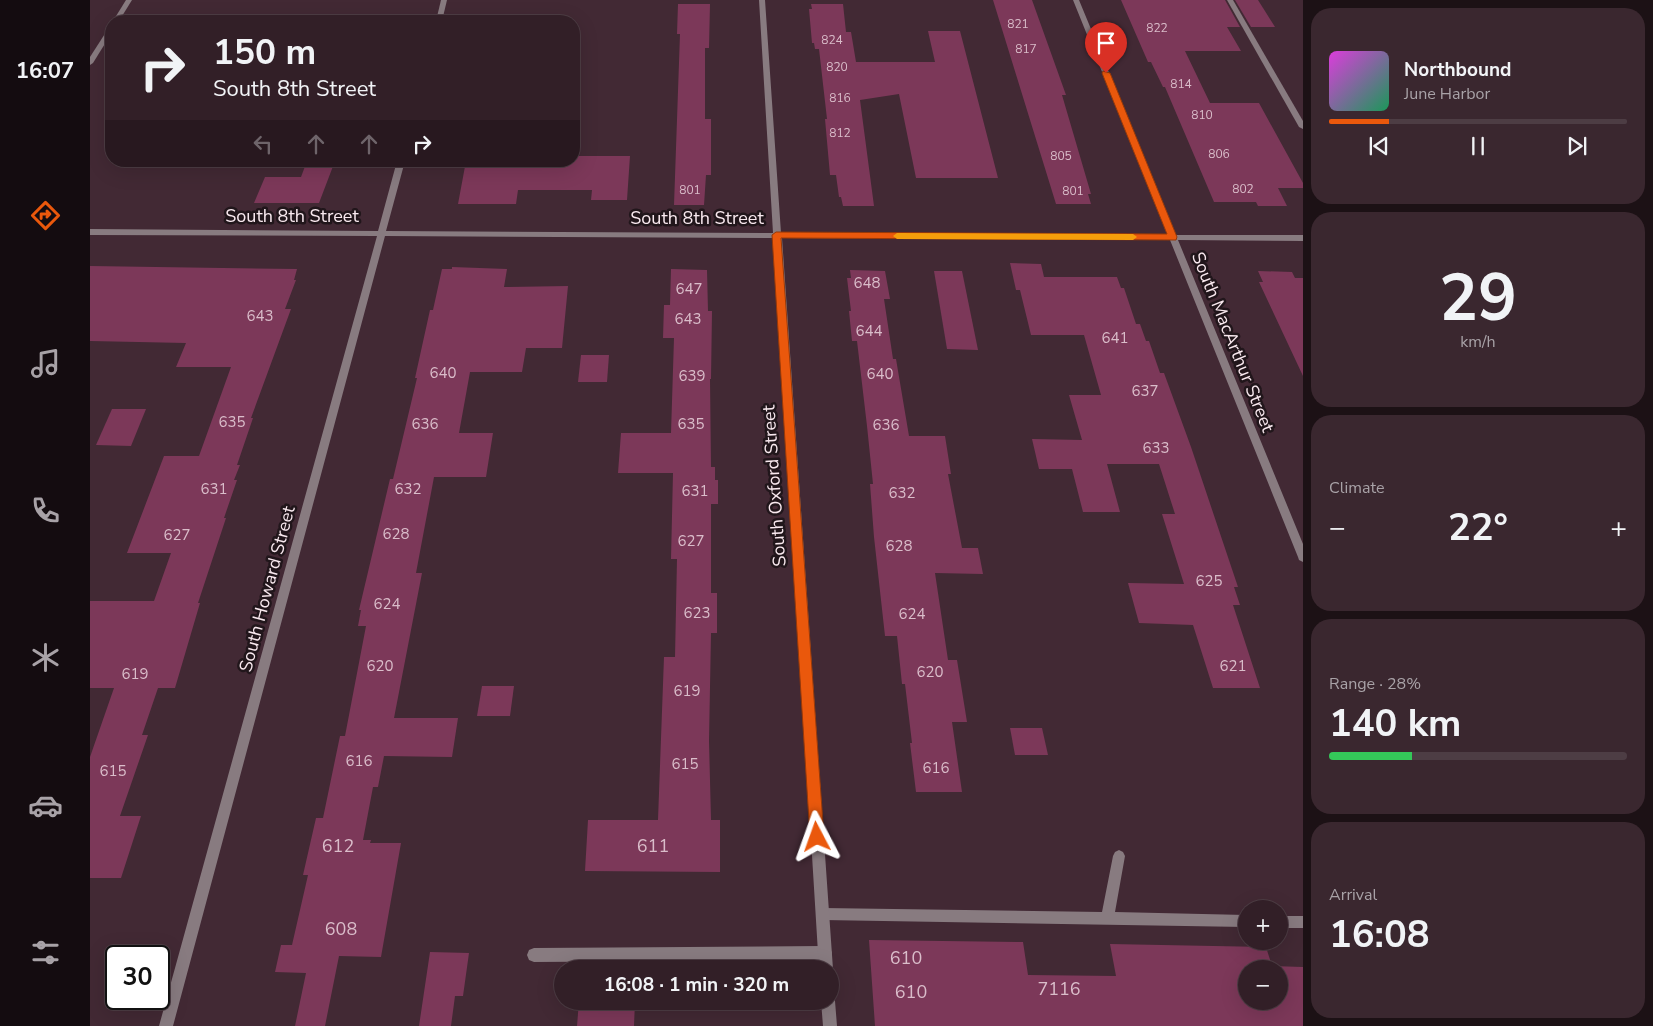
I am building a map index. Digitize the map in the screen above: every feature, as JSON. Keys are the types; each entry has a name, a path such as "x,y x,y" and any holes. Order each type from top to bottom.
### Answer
{"street":[{"path":"120,15 129,0"},
{"path":"440,15 444,0"},
{"name":"South Oxford Street","path":"762,0 776,235 825,960"},
{"name":"South MacArthur Street","path":"1076,0 1303,557"},
{"path":"1230,0 1303,127"},
{"path":"90,63 105,38"},
{"name":"South Howard Street","path":"166,1026 399,167"},
{"name":"South 8th Street","path":"90,232 1303,238"},
{"path":"1107,920 1119,856"},
{"path":"822,914 1238,922"},
{"path":"1288,922 1303,922"},
{"path":"534,954 825,953"},
{"path":"829,1010 830,1026"}],"building":[{"path":"993,0 1032,0 1066,95 1062,95 1091,194 1088,194 1091,204 1056,204"},
{"path":"1121,0 1225,0 1240,27 1227,27 1241,51 1185,51 1210,103 1259,103 1303,183 1303,188 1278,188 1287,206 1258,206 1256,202 1214,202 1165,87 1163,87 1151,62 1148,62"},
{"path":"1235,0 1258,0 1275,27 1251,27"},
{"path":"678,4 710,4 709,48 705,48 705,119 711,119 711,175 706,175 704,205 674,205 680,34 677,34"},
{"path":"811,4 843,4 846,32 851,32 856,62 935,62 928,31 960,31 998,178 916,178 899,94 860,100 874,206 843,206 841,197 839,197 836,175 830,175 825,119 827,119 819,49 815,49 814,43 812,43 809,9 812,9"},
{"path":"580,156 630,156 627,200 591,200 592,190 518,190 516,204 458,204 465,167 580,167"},
{"path":"305,167 333,167 319,203 254,203 265,177 301,177"},
{"path":"1010,263 1041,264 1044,277 1117,277 1121,288 1124,288 1136,324 1140,324 1146,341 1149,341 1160,373 1164,373 1191,447 1238,587 1234,587 1240,605 1233,605 1260,688 1213,688 1193,625 1139,623 1128,583 1184,584 1162,514 1175,514 1159,464 1107,464 1120,512 1083,512 1072,469 1039,469 1032,439 1082,440 1069,395 1101,395 1084,335 1031,335 1020,290 1016,290"},
{"path":"90,266 297,269 294,280 296,280 285,309 291,309 251,418 253,418 237,465 240,465 234,480 237,480 198,603 200,603 175,688 158,688 142,735 148,735 120,816 141,816 121,878 90,878 90,757 114,688 90,688 90,601 154,601 171,553 127,553 164,456 199,456 231,367 176,367 186,343 90,341"},
{"path":"452,267 507,269 504,287 568,286 562,348 526,348 522,372 470,372 459,433 493,433 486,477 434,477 416,573 422,573 394,718 458,718 452,757 384,756 378,787 373,787 363,840 371,840 370,843 401,843 381,957 339,956 325,1026 295,1026 306,973 275,972 281,945 292,945 308,875 303,875 316,818 323,818 340,736 345,736 366,626 358,626 361,610 359,610 390,479 393,479 417,378 415,378 430,310 433,310 442,269 452,269"},
{"path":"671,269 707,270 708,311 712,311 710,379 711,467 715,467 715,480 718,480 718,504 711,504 711,593 717,593 717,633 711,633 709,741 711,820 720,820 720,872 585,871 588,820 658,820 664,657 675,657 677,559 671,559 673,473 618,473 621,433 671,433 674,338 663,338 664,305 670,305"},
{"path":"850,270 885,271 890,299 884,299 893,359 896,359 909,436 945,436 951,474 948,474 962,548 978,548 983,574 935,573 948,660 957,660 967,722 952,722 962,792 916,792 905,684 902,684 897,636 885,636 874,537 870,484 873,484 867,426 857,341 852,341 849,311 851,311 847,278 851,278"},
{"path":"934,271 962,271 978,350 947,349"},
{"path":"1258,271 1292,272 1295,278 1303,278 1303,376 1259,282 1263,282"},
{"path":"581,355 609,355 607,382 578,382"},
{"path":"112,409 146,409 131,446 96,445"},
{"path":"482,686 514,686 510,716 477,716"},
{"path":"1010,728 1042,728 1048,755 1015,755"},
{"path":"869,940 1023,942 1028,975 1116,976 1110,944 1238,946 1238,950 1267,950 1270,960 1238,960 1238,1010 1288,1010 1288,967 1303,967 1303,1026 875,1026"},
{"path":"430,952 469,953 463,996 455,996 451,1026 419,1026"},
{"path":"578,1010 635,1010 634,1026 577,1026"}],"slow traffic":[{"path":"897,236 1133,237"}],"route":[{"path":"817,837 776,235 1173,237 1106,73"}]}
